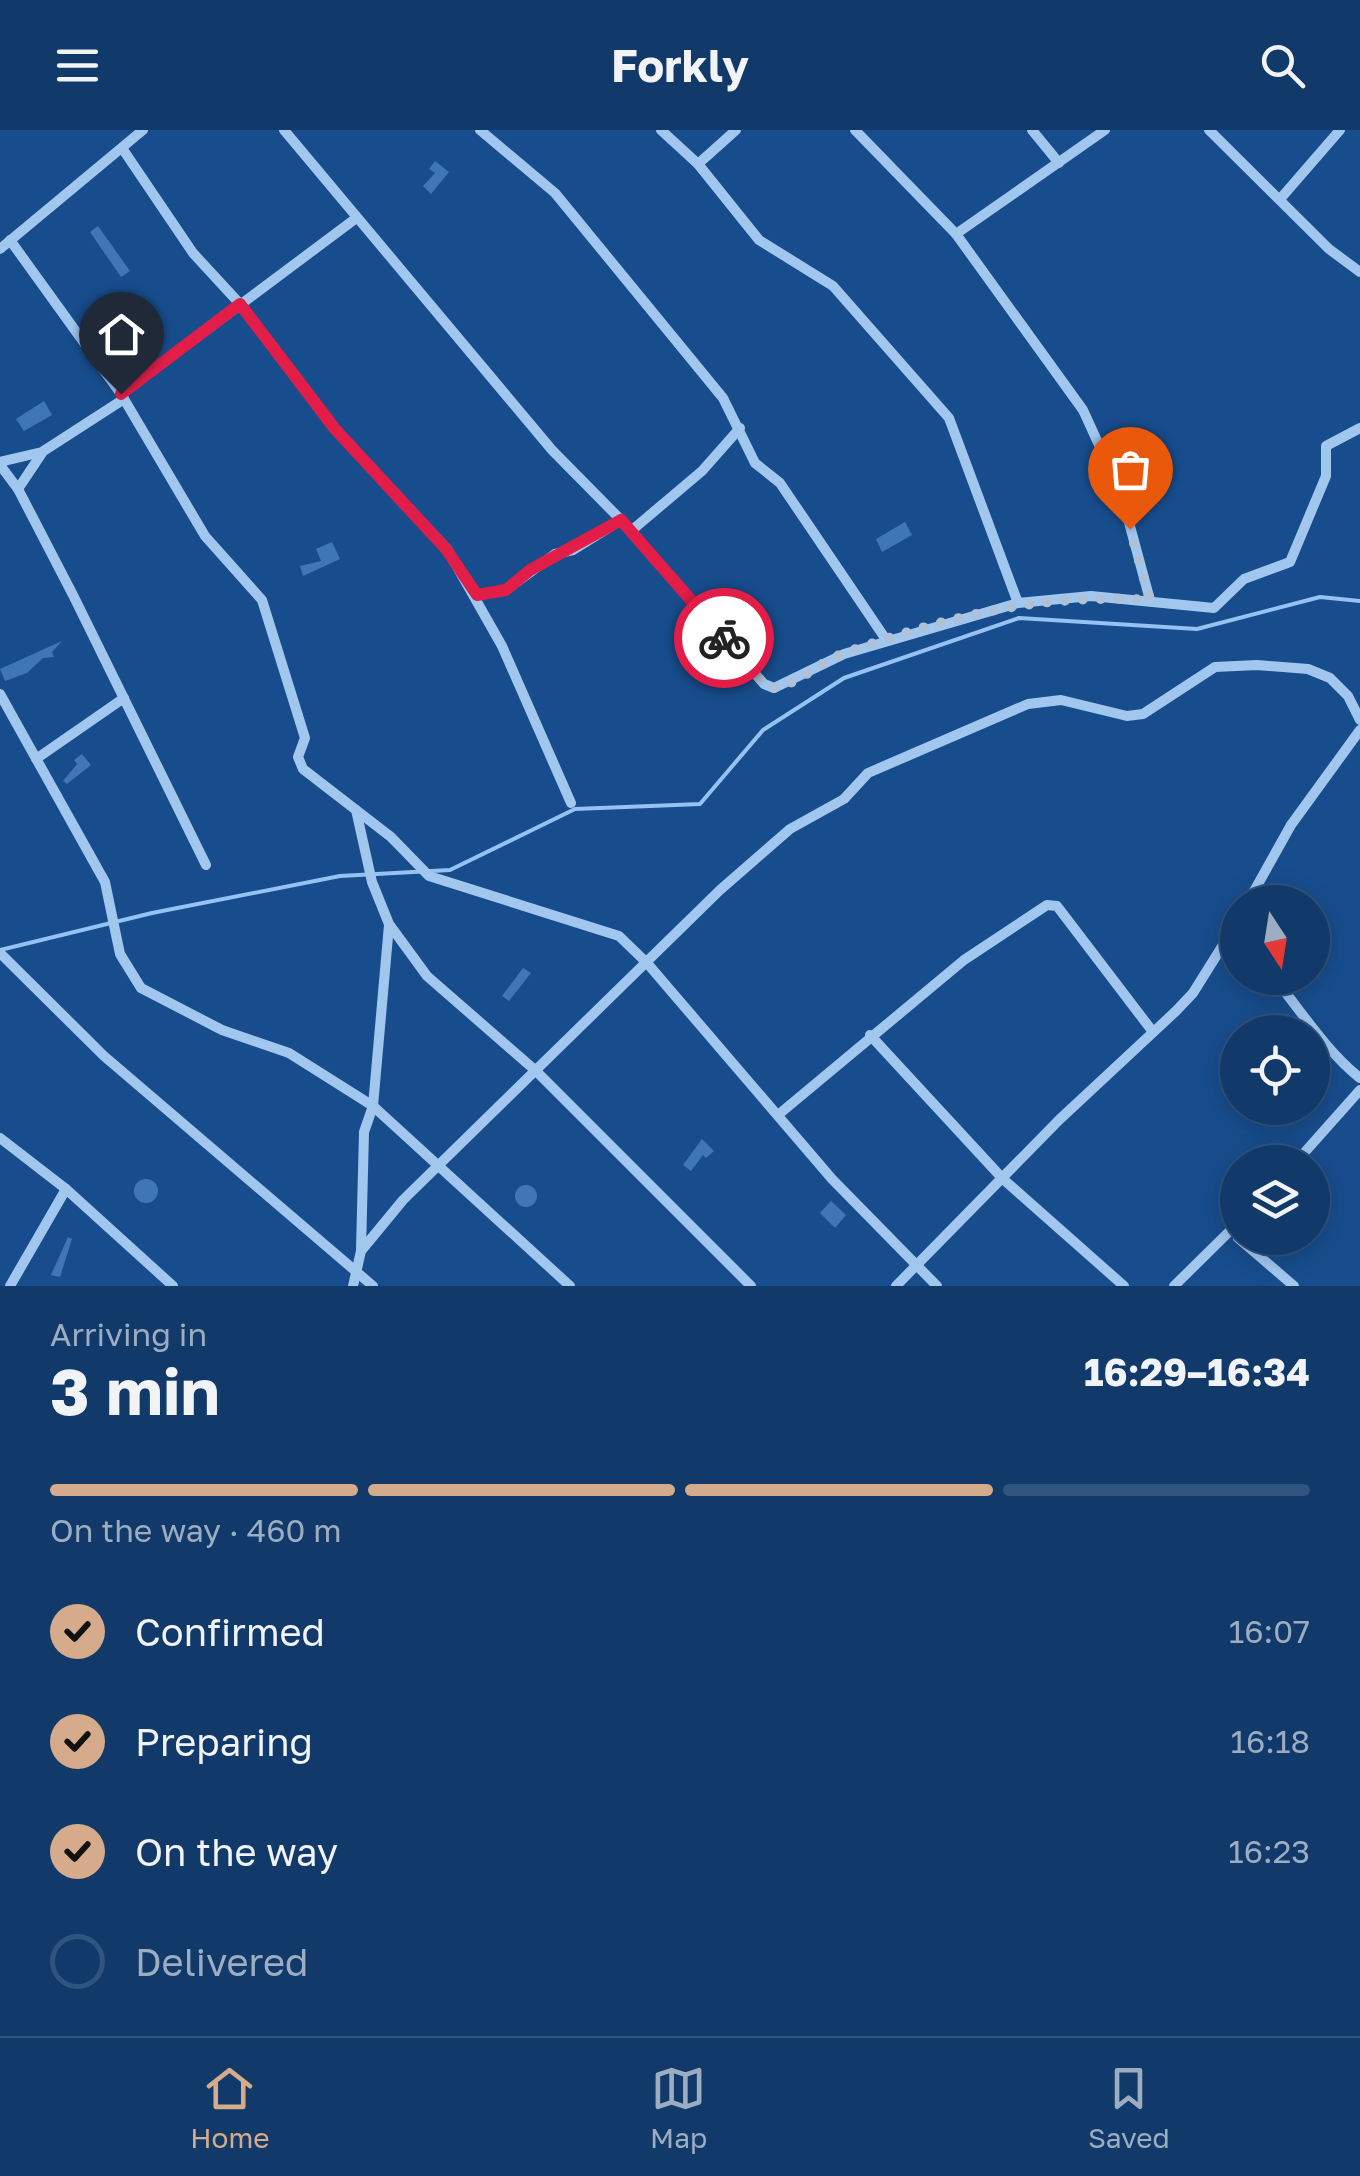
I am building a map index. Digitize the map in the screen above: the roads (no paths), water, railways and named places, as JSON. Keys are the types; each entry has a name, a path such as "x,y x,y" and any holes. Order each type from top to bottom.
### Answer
{"street":[{"path":"0,249 143,130"},
{"path":"284,130 552,450 621,520 764,684 781,687 822,662 1018,603 1090,596 1214,608 1244,579 1290,562 1326,476 1326,446 1360,428"},
{"path":"480,130 555,192 722,398 755,463 780,484 888,641"},
{"path":"661,130 698,164 759,240 833,286 949,418 1018,603"},
{"path":"698,164 736,130"},
{"path":"855,130 956,234 1083,410 1121,493 1150,600"},
{"path":"1032,130 1059,163"},
{"path":"956,234 1105,130"},
{"path":"1209,130 1329,248 1360,272"},
{"path":"1281,198 1340,130"},
{"path":"122,148 193,253 240,304 335,429 446,549 477,595 571,803"},
{"path":"206,865 18,489 0,464 42,452 123,396 355,218"},
{"path":"10,240 123,396 205,536 262,600 305,738 298,757 303,769 392,837 429,876 619,936 647,962 915,1266 938,1286"},
{"path":"630,531 702,472 740,428"},
{"path":"18,489 42,452"},
{"path":"477,595 506,590 530,570 621,520"},
{"path":"361,1251 403,1200 647,962 777,840 827,811 868,773 1028,704 1060,700 1127,716 1143,714 1208,670 1257,665 1308,670 1330,678 1348,696 1360,720"},
{"path":"0,694 105,882 120,954 142,988 222,1030 289,1052 372,1106 570,1286"},
{"path":"36,759 124,698"},
{"path":"1257,885 1291,825 1360,730"},
{"path":"356,809 372,882 390,924 427,976 536,1071 751,1286"},
{"path":"778,1115 964,960 1052,904 1153,1032"},
{"path":"353,1286 361,1251 364,1132 372,1106 390,924"},
{"path":"896,1286 1193,993 1220,951"},
{"path":"0,953 104,1056 374,1286"},
{"path":"1289,995 1322,1034 1333,1057 1360,1078"},
{"path":"870,1035 1003,1179 1124,1286"},
{"path":"1311,1145 1360,1090"},
{"path":"0,1138 66,1189 174,1286"},
{"path":"10,1286 66,1189"},
{"path":"1174,1286 1220,1246"},
{"path":"1261,1255 1294,1286"}],"waterway":[{"path":"0,950 152,913 340,876 450,870 575,809 700,804 763,730 844,678 1019,618 1197,629 1320,597 1360,601"}]}
